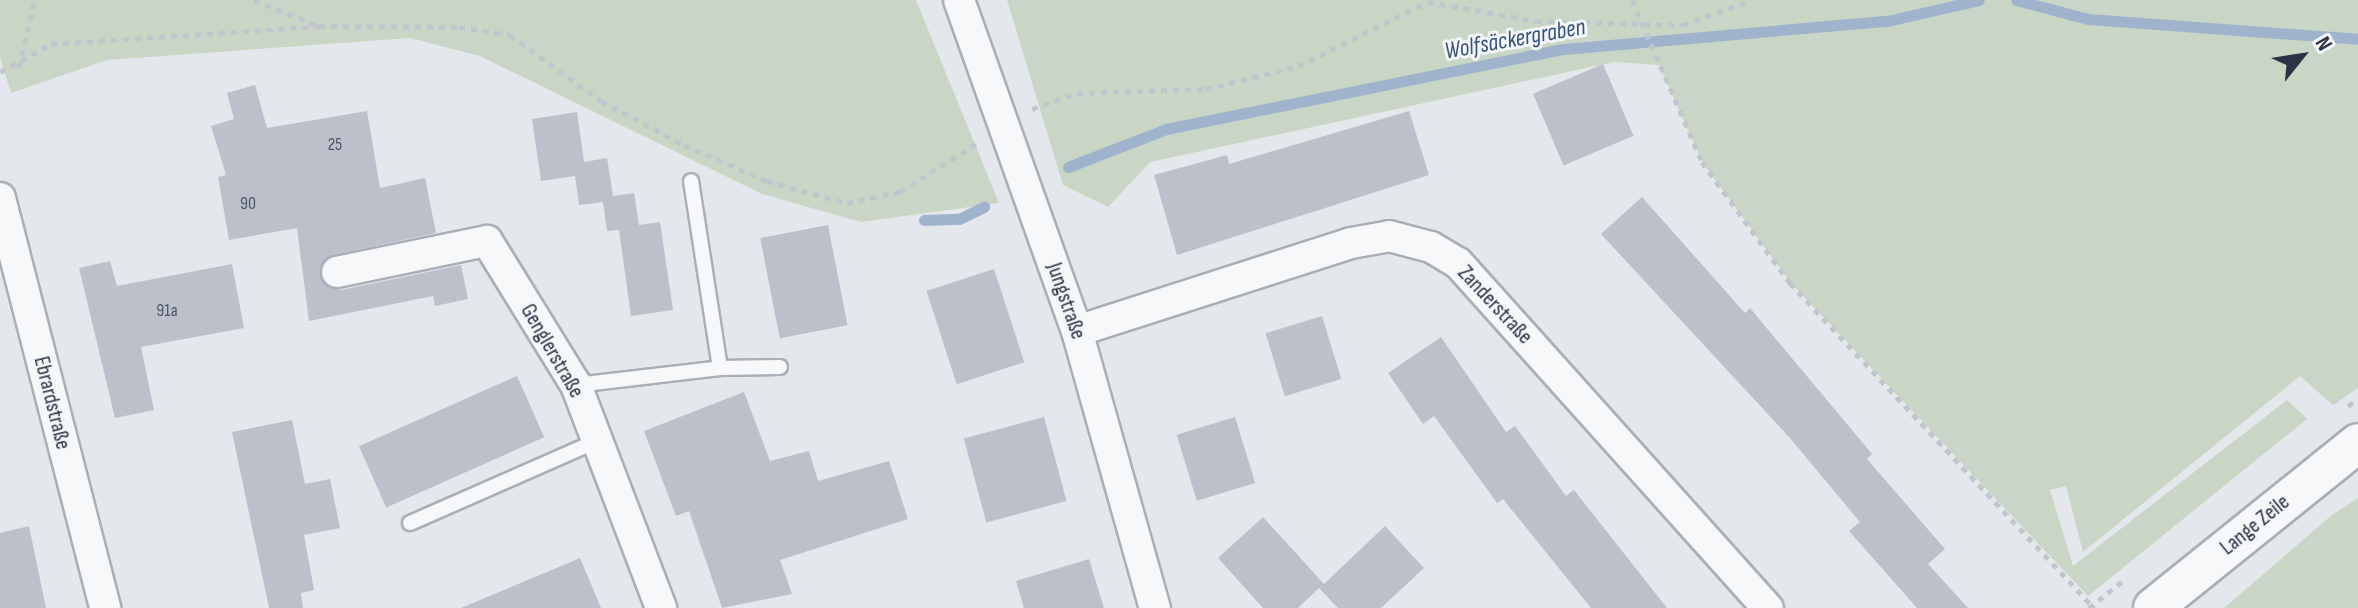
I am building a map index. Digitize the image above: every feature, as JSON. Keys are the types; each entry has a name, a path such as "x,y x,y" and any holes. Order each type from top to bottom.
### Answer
{"street":[{"name":"Jungstraße","path":"959,0 1077,331 1155,608"},
{"name":"Ebrardstraße","path":"0,198 105,608"},
{"name":"Zanderstraße","path":"1077,331 1351,243 1389,236 1431,247 1458,263 1768,608"},
{"name":"Genglerstraße","path":"337,272 487,241 576,385 661,608"},
{"name":"Lange Zeile","path":"2153,608 2358,443"}],"lane":[{"path":"691,181 720,368"},
{"path":"576,385 720,368 780,367"},
{"path":"410,523 597,441"}],"path":[{"path":"18,67 35,0"},
{"path":"254,0 319,26"},
{"path":"1632,0 1638,24 1660,65 1702,162 1790,283 2091,607"},
{"path":"0,72 18,67 51,44 319,26 459,27 510,35 601,101 684,145 767,181 847,203 900,192 1047,100 1077,93 1206,89 1298,66 1428,2 1536,21 1683,25 1752,0"}],"green space":[{"path":"0,0 916,0 999,203 861,222 762,194 480,56 410,38 107,60 11,93 0,58"},
{"path":"1007,0 2358,0 2358,388 2333,405 2300,376 2083,552 2066,486 2050,490 2073,566 2287,400 2307,419 2088,596 1790,282 1702,162 1659,65 1614,62 1150,162 1108,207 1063,185"},
{"path":"2358,498 2358,608 2224,608 2332,515"}],"building":[{"path":"1603,64 1633,136 1564,165 1533,94"},
{"path":"255,85 267,128 367,111 380,188 425,178 436,233 333,255 320,267 324,284 341,290 461,265 468,299 435,306 433,296 309,321 297,228 229,240 218,177 226,175 211,126 234,119 227,93"},
{"path":"1409,111 1429,175 1177,255 1154,175 1227,155 1229,164"},
{"path":"577,112 584,162 607,158 613,196 634,193 639,225 660,222 673,310 631,316 619,230 607,231 603,202 579,205 575,176 541,181 532,119"},
{"path":"1642,197 1745,313 1750,308 1872,454 1867,459 1945,549 1928,564 1968,608 1917,608 1849,531 1860,522 1790,438 1601,234"},
{"path":"828,225 847,325 780,338 760,238"},
{"path":"110,261 117,286 232,264 244,328 141,347 154,410 115,418 79,268"},
{"path":"994,269 1024,362 957,384 926,291"},
{"path":"1322,316 1341,379 1285,396 1266,333"},
{"path":"1441,337 1506,432 1515,426 1566,496 1574,490 1667,608 1591,608 1503,499 1497,503 1434,416 1423,424 1388,373"},
{"path":"517,376 544,437 386,508 359,446"},
{"path":"744,392 770,461 809,451 818,481 889,461 908,519 780,560 792,594 722,608 689,511 676,516 644,431"},
{"path":"1044,417 1067,501 986,523 964,438"},
{"path":"1235,417 1255,483 1197,501 1177,435"},
{"path":"292,420 305,484 330,479 340,528 304,535 314,590 301,593 303,608 269,608 232,432"},
{"path":"1263,517 1324,584 1385,526 1424,568 1381,608 1338,608 1319,588 1298,608 1263,608 1218,558"},
{"path":"29,526 46,608 0,608 0,533"},
{"path":"580,558 601,608 461,608"},
{"path":"1089,559 1104,608 1024,608 1016,581"}],"waterway":[{"name":"Wolfsäckergraben","path":"1068,167 1166,129 1564,49 1887,21 1979,0"},
{"name":"Wolfsäckergraben","path":"2016,0 2088,19 2358,39"},
{"name":"Wolfsäckergraben","path":"924,220 959,219 984,207"}]}
